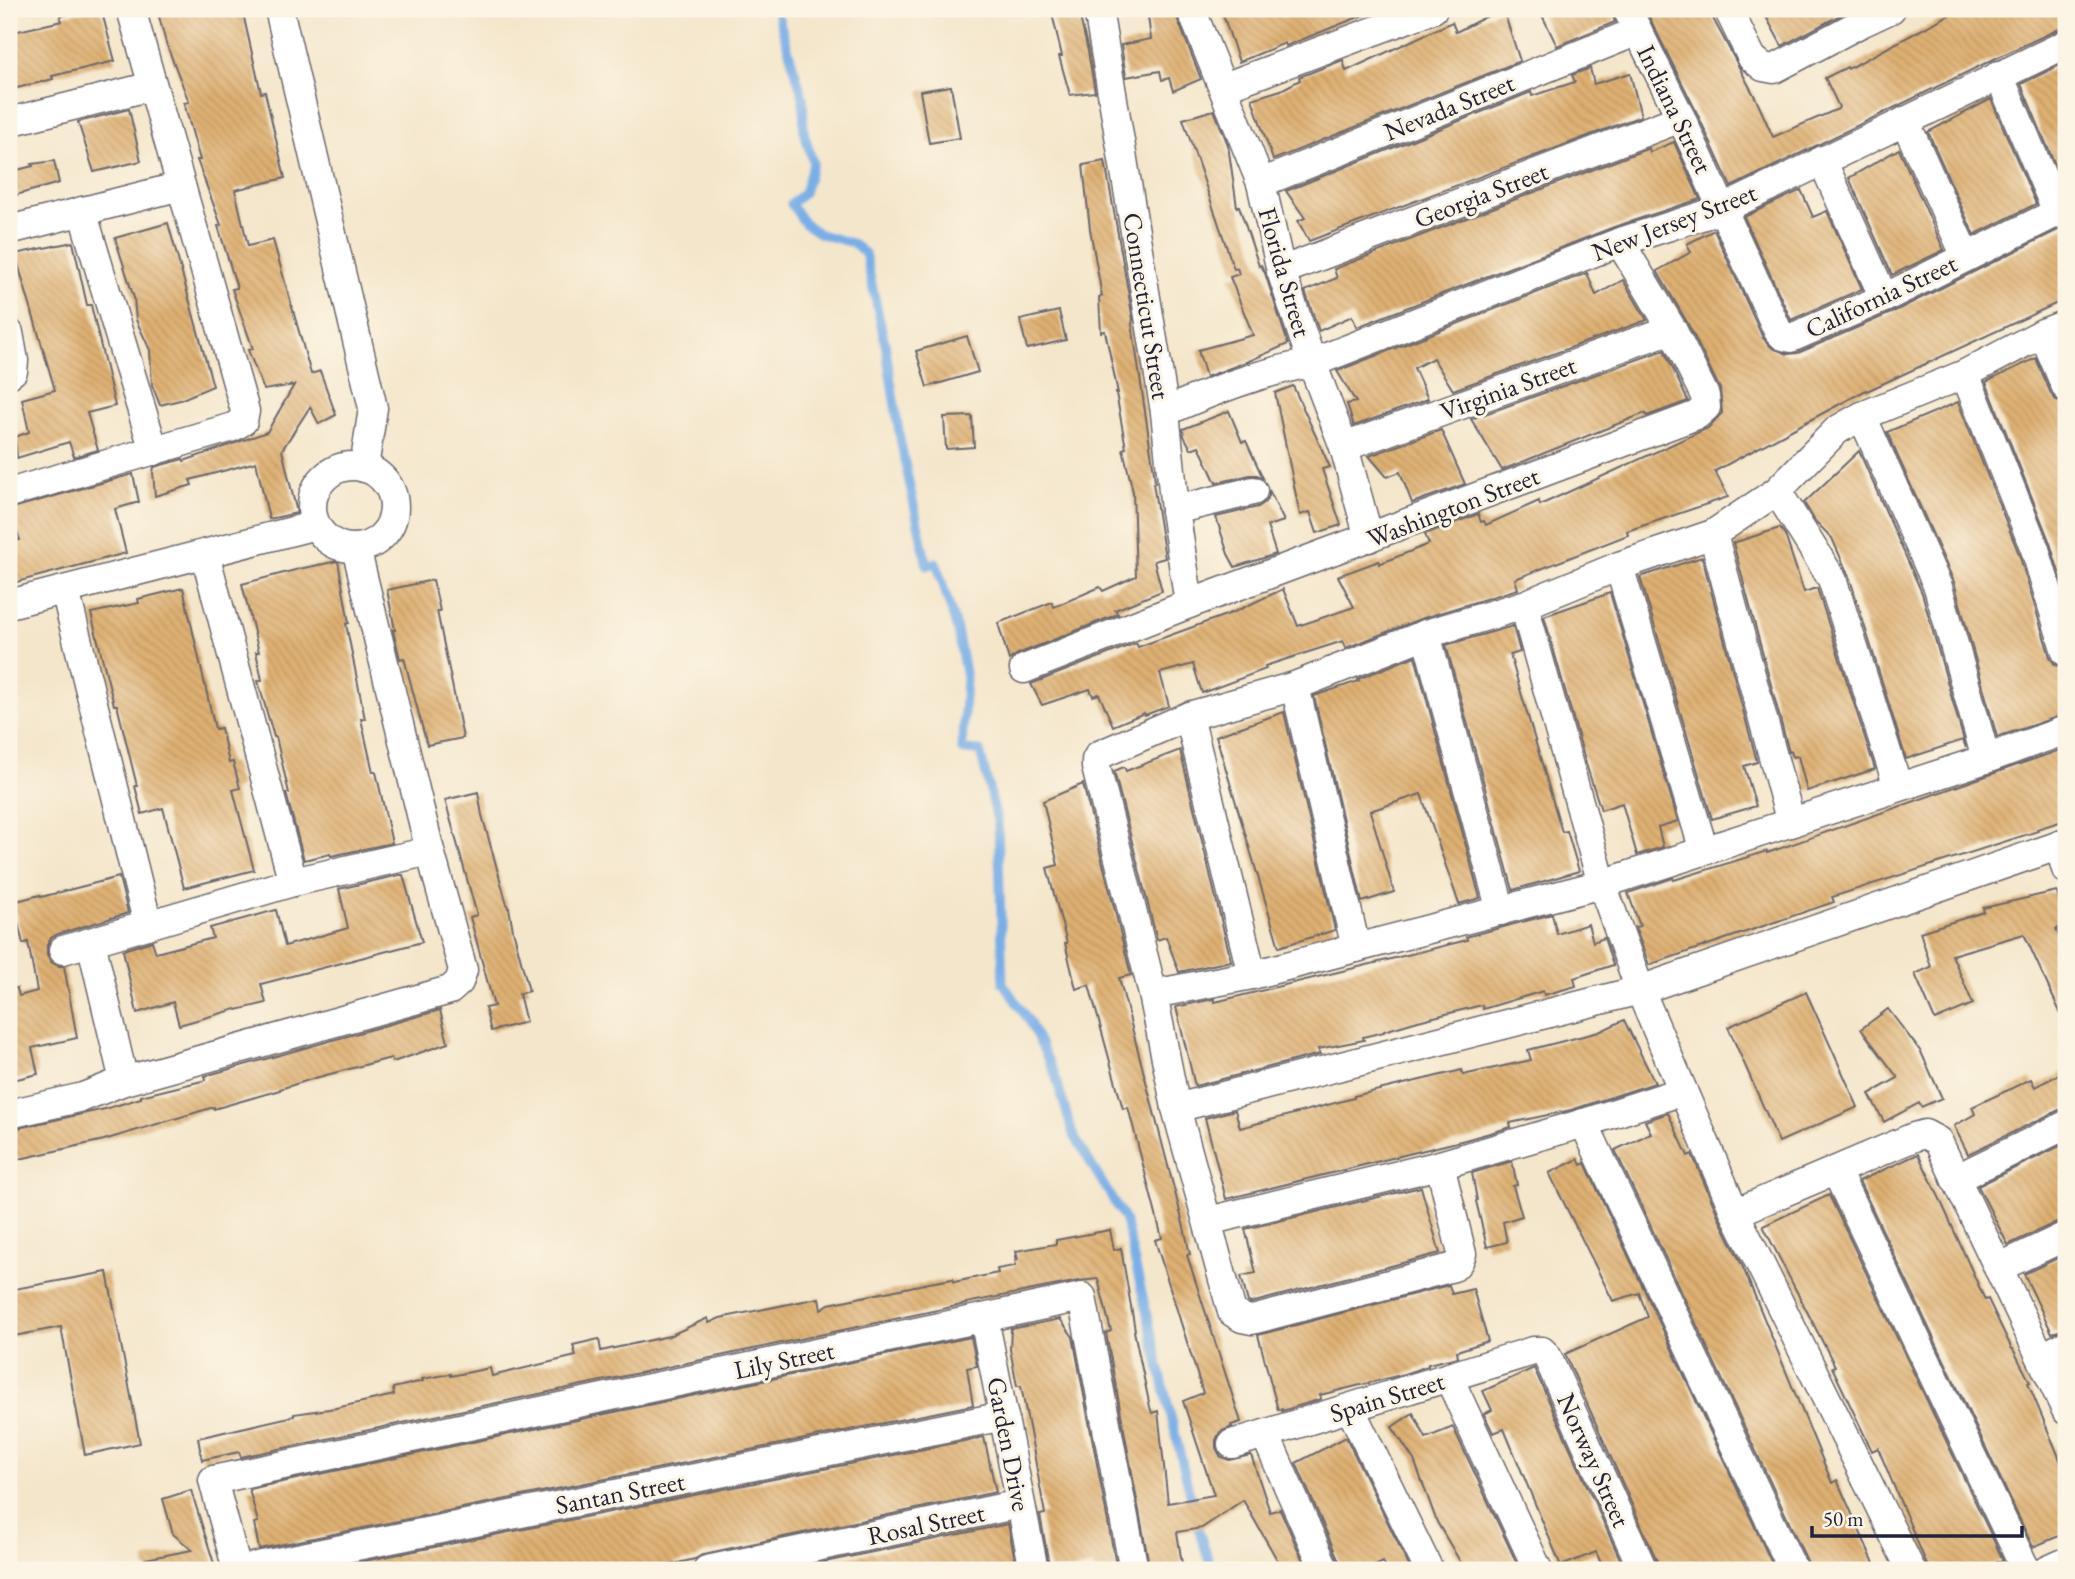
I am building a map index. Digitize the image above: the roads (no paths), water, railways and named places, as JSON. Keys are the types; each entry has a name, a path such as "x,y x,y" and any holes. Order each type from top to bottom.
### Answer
{"street":[{"path":"9,493 233,427 243,421 245,411 131,9"},
{"path":"279,9 373,408 364,468"},
{"name":"Connecticut Street","path":"1098,9 1165,412 1175,510 1189,604"},
{"name":"Florida Street","path":"1191,9 1261,183 1281,271 1344,447 1369,538"},
{"path":"1224,86 1433,9"},
{"path":"1728,9 1752,58 1763,67 1774,69 1855,16 1891,9"},
{"name":"Indiana Street","path":"1633,20 1723,209"},
{"name":"Nevada Street","path":"1261,183 1633,20"},
{"name":"New Jersey Street","path":"1165,412 1219,388 1289,367 1312,363 1620,242 1723,209 2066,44"},
{"path":"1999,75 2062,210"},
{"path":"9,122 152,86"},
{"name":"Georgia Street","path":"1281,271 1681,118"},
{"path":"1905,121 1966,257"},
{"path":"1822,160 1884,298"},
{"path":"9,230 181,186"},
{"name":"California Street","path":"1723,209 1779,331 1783,336 1791,338 1884,298 2062,210"},
{"path":"82,211 154,451"},
{"name":"Washington Street","path":"1024,669 1189,604 1697,415 1706,407 1705,396 1672,329 1620,242"},
{"path":"1440,1166 1462,1254 1454,1267 1252,1320 1233,1312 1175,1108 1153,994 1096,767 1099,755 1189,716 1295,686 1426,634 1524,605 1619,566 1713,534 1777,491 1837,430 1862,415 1965,374 2055,328 2066,387"},
{"name":"Virginia Street","path":"1344,447 1672,329"},
{"path":"9,332 14,360 13,371 9,374"},
{"path":"1965,374 2035,549 2066,652"},
{"path":"1862,415 1938,587 1986,759"},
{"path":"364,468 385,481 392,492 393,517 388,529 369,545 356,548 332,543 316,525 312,512 318,486 338,469 364,468"},
{"path":"1175,510 1252,491"},
{"path":"1777,491 1832,579 1898,787"},
{"path":"9,604 316,525"},
{"path":"1713,534 1791,823"},
{"path":"9,1114 83,1097 124,1081 450,990 459,982 463,970 430,851 356,548"},
{"path":"205,554 293,882"},
{"path":"1619,566 1704,851"},
{"path":"65,590 148,925"},
{"path":"1524,605 1602,884 1640,990 1735,1213 1912,1570"},
{"path":"1426,634 1501,911"},
{"path":"1295,686 1356,948"},
{"path":"1189,716 1252,975"},
{"path":"1153,994 1252,975 1602,884 1986,759 2066,730"},
{"path":"63,950 293,882 430,851"},
{"path":"1175,1108 1640,990 2064,852"},
{"path":"91,942 124,1081"},
{"path":"1208,1221 1440,1166 1683,1091"},
{"path":"1584,1123 1793,1570"},
{"path":"1955,1179 2066,1125"},
{"path":"1735,1213 1914,1136 1925,1134 1938,1141 2066,1410"},
{"path":"1836,1171 2026,1570"},
{"path":"1998,1268 2066,1236"},
{"name":"Lily Street","path":"237,1570 213,1480 1082,1297 1134,1570"},
{"name":"Garden Drive","path":"984,1318 1034,1570"},
{"path":"2040,1357 2066,1345"},
{"name":"Spain Street","path":"1232,1444 1534,1351 1542,1351"},
{"name":"Norway Street","path":"1542,1351 1547,1356 1643,1570"},
{"path":"1449,1378 1538,1570"},
{"path":"1350,1408 1429,1570"},
{"name":"Santan Street","path":"237,1570 1004,1416"},
{"path":"1265,1434 1325,1570"},
{"name":"Rosal Street","path":"707,1570 1020,1504"},
{"path":"2048,1570 2066,1562"}],"waterway":[{"path":"776,9 803,97 804,132 813,163 804,193 791,204 805,224 820,234 852,243 865,253 885,343 901,444 927,566 936,562 957,630 966,678 962,750 980,751 998,824 1003,983 1029,1021 1054,1072 1073,1134 1125,1220 1199,1531 1212,1570"}]}
